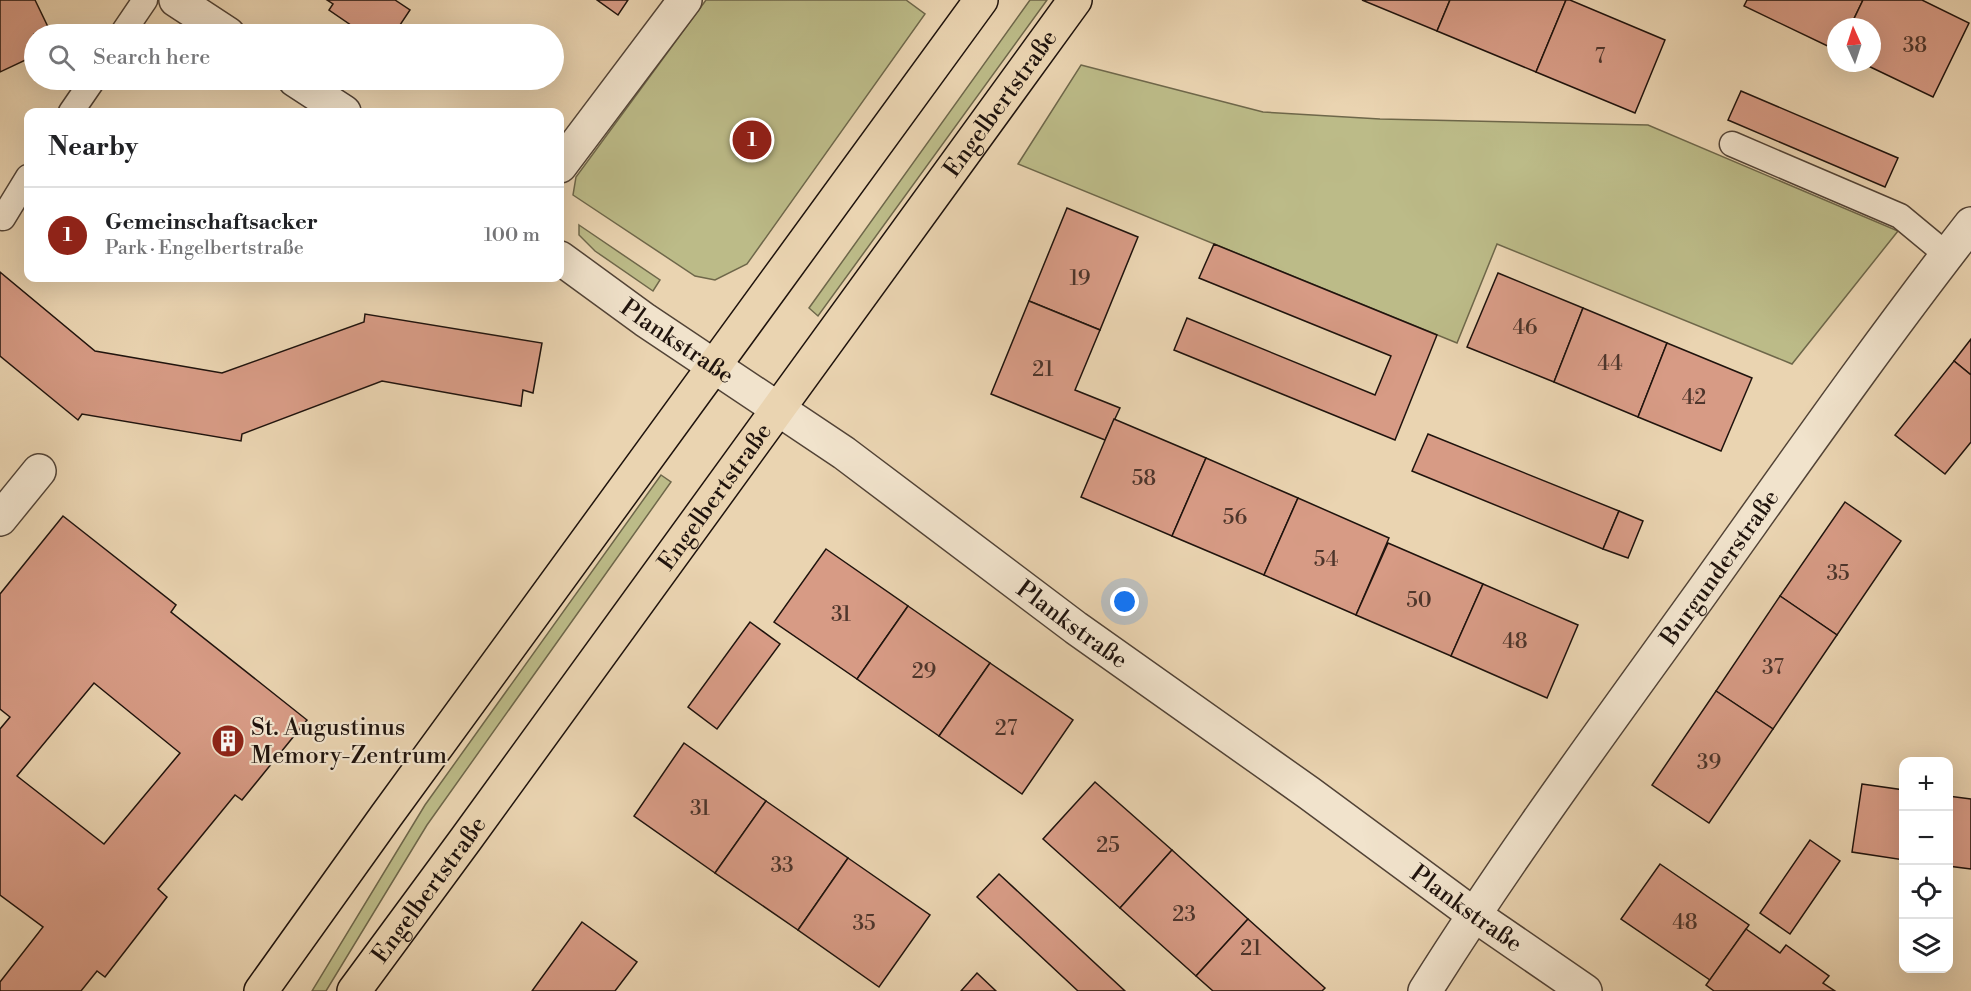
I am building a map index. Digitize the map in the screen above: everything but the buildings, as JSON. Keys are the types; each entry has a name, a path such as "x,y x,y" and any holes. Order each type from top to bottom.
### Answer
{"main road":[{"path":"261,991 392,807 981,0"},
{"name":"Engelbertstraße","path":"354,991 1075,0"}],"street":[{"path":"176,0 213,24"},
{"path":"564,161 685,0"},
{"path":"310,90 338,108"},
{"name":"Burgunderstraße","path":"1425,991 1473,914 1839,400 1971,224"},
{"name":"Plankstraße","path":"564,261 645,320 844,453 1076,628 1309,793 1473,914 1585,991"},
{"path":"0,519 39,471"}],"lane":[{"path":"129,24 145,0"},
{"path":"74,108 86,90"},
{"path":"1732,144 1900,216 1947,255"},
{"path":"3,218 24,184"}],"shaded area":[{"path":"706,0 906,0 925,14 747,264 715,280 695,276 573,195 576,177"},
{"path":"1030,0 1047,0 818,316 809,308"},
{"path":"1081,65 1263,112 1380,119 1648,125 1898,231 1792,364 1497,244 1457,343 1018,164"},
{"path":"579,225 660,280 653,291 595,251 579,235"},
{"path":"661,475 671,482 427,825 326,991 312,991 425,805"}],"place":[{"name":"Gemeinschaftsacker","path":"752,140"},
{"name":"St. Augustinus Memory-Zentrum","path":"228,741"}]}
